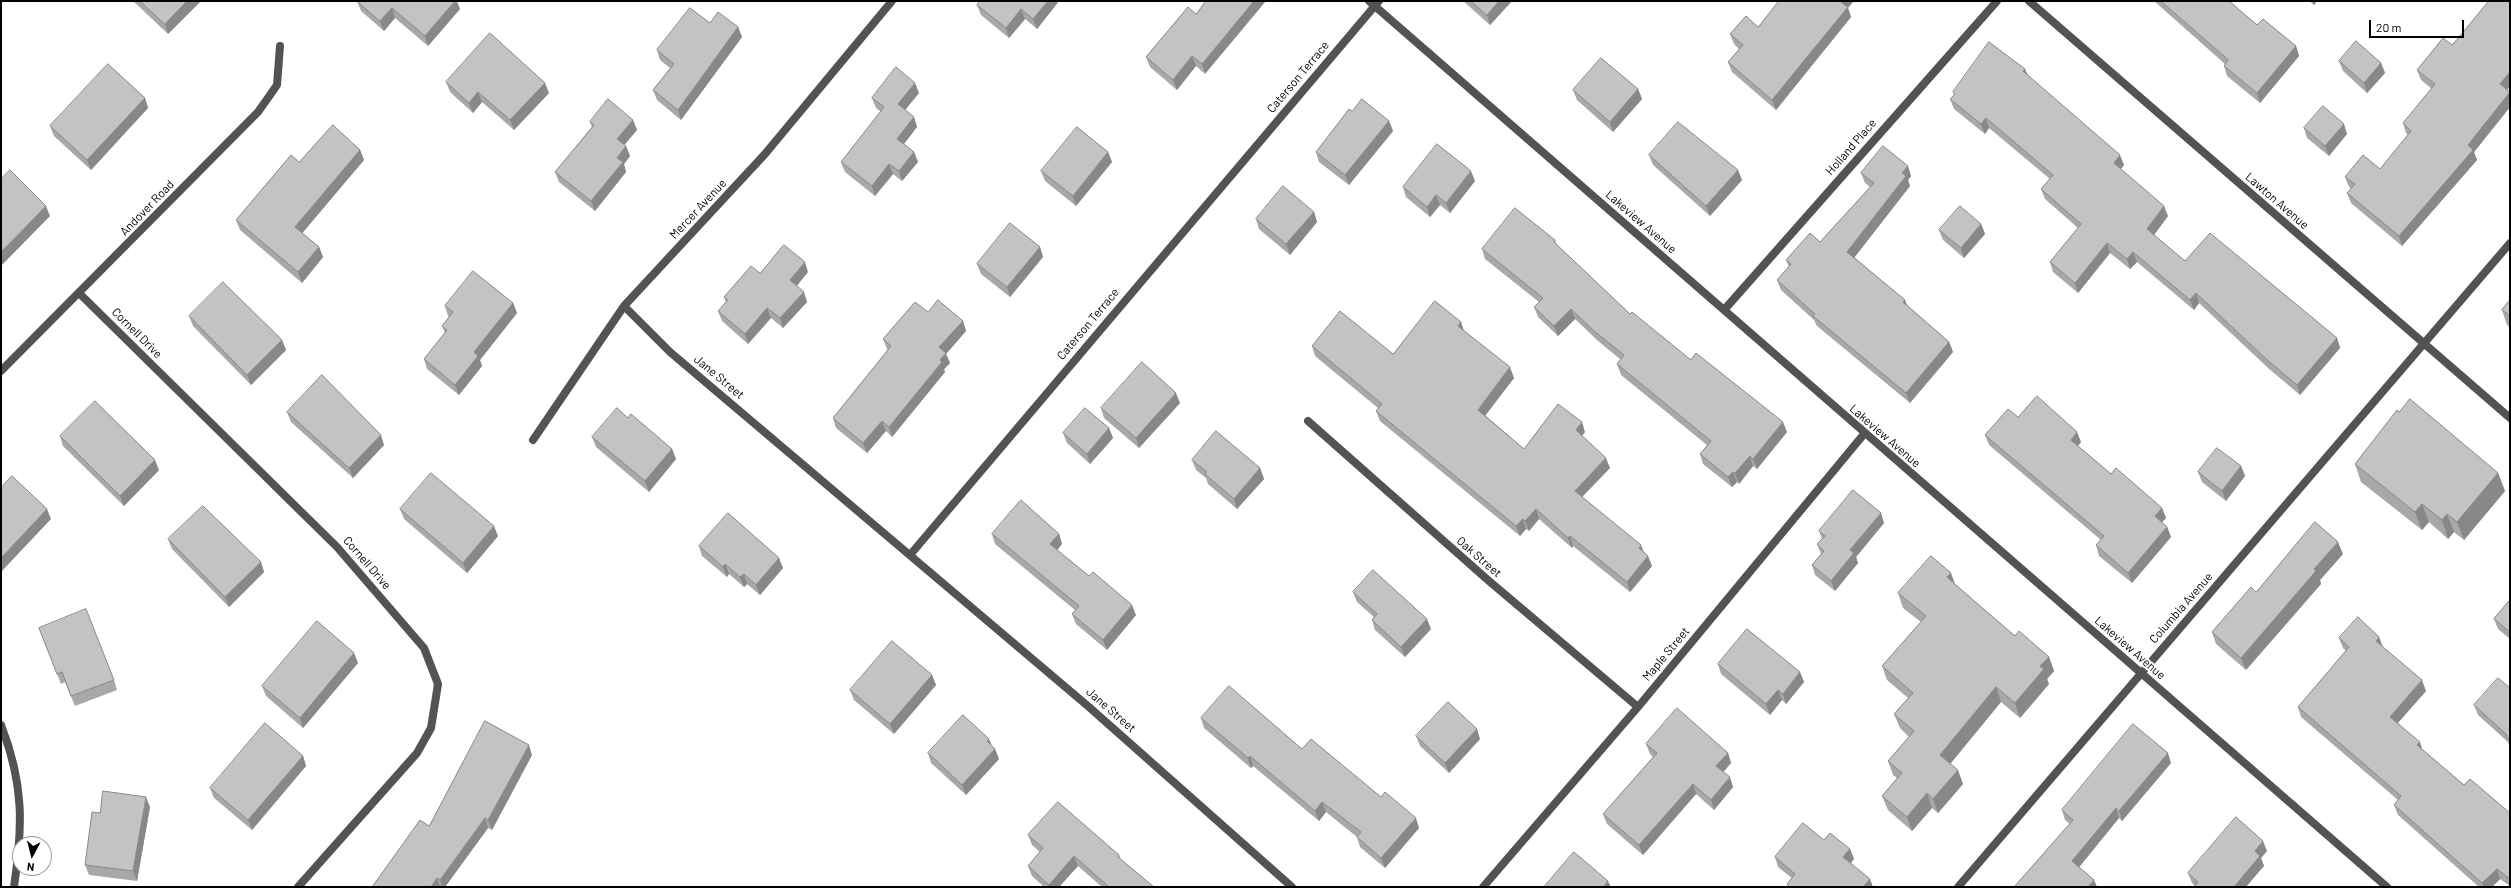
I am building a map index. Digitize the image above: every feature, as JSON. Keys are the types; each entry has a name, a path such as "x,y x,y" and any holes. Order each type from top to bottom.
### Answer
{"street":[{"name":"Mercer Avenue","path":"532,440 624,306 765,154 892,1"},
{"name":"Holland Place","path":"1724,310 1997,1"},
{"name":"Lawton Avenue","path":"2029,1 2423,345 2510,418"},
{"name":"Lakeview Avenue","path":"1374,3 1864,434 2387,887"},
{"name":"Caterson Terrace","path":"910,555 1374,3"},
{"name":"Andover Road","path":"1,372 80,294 258,112 277,85 280,46"},
{"name":"Columbia Avenue","path":"1958,887 2510,243"},
{"name":"Cornell Drive","path":"80,294 337,547 424,648 438,684 430,728 417,753 298,887"},
{"name":"Jane Street","path":"624,306 670,352 1089,707 1292,887"},
{"name":"Oak Street","path":"1308,421 1489,581 1638,707"},
{"name":"Maple Street","path":"1483,887 1638,707 1864,434"},
{"path":"1,725 15,770 20,797 22,826 14,887"}],"building":[{"path":"140,1 187,1 165,24"},
{"path":"357,1 455,1 425,36 392,8 380,21"},
{"path":"980,1 1048,1 1033,19 1021,9 1006,28 977,5"},
{"path":"1206,1 1254,1 1202,64 1192,56 1173,80 1146,57 1188,7 1196,14"},
{"path":"1471,1 1499,1 1487,15"},
{"path":"1779,1 1841,1 1848,7 1772,100 1728,62 1743,45 1730,34 1746,16 1758,27"},
{"path":"2161,1 2229,1 2257,25 2263,19 2296,46 2257,93 2224,66 2228,60"},
{"path":"2489,1 2510,1 2510,72 2500,84 2510,92 2468,145 2473,150 2399,236 2347,193 2355,184 2345,177 2363,155 2380,169 2411,131 2403,123 2435,84 2417,70 2443,38 2452,45"},
{"path":"690,8 710,23 718,12 738,27 678,110 653,90 674,64 657,50"},
{"path":"490,33 545,83 510,120 478,92 469,103 446,82"},
{"path":"2356,41 2381,63 2364,83 2339,61"},
{"path":"1989,42 2025,69 2023,71 2120,155 2114,163 2164,206 2147,229 2185,261 2210,233 2337,338 2297,385 2265,358 2196,293 2190,300 2133,252 2127,259 2107,243 2075,283 2050,262 2081,224 2041,189 2053,175 1986,118 1981,124 1950,99 1955,94 1953,92"},
{"path":"1601,58 1638,89 1610,122 1573,90"},
{"path":"108,64 145,98 87,160 50,126"},
{"path":"896,67 915,83 898,104 914,117 897,139 914,152 899,171 889,164 872,186 841,162 884,107 872,98"},
{"path":"608,99 633,120 617,139 626,146 617,158 623,162 591,201 555,172 594,125 590,122"},
{"path":"1362,99 1389,121 1345,175 1316,152 1349,109 1352,111"},
{"path":"2323,106 2344,124 2325,146 2304,128"},
{"path":"1678,122 1738,170 1706,206 1649,155"},
{"path":"333,125 360,150 295,227 319,247 298,272 236,220 291,155 299,162"},
{"path":"1077,127 1108,152 1073,196 1041,171"},
{"path":"1437,144 1471,171 1446,203 1436,195 1427,207 1403,187"},
{"path":"1883,146 1908,166 1902,173 1906,176 1847,252 1905,300 1903,302 1949,342 1906,393 1813,316 1815,314 1777,280 1791,264 1786,260 1810,233 1820,242 1874,183 1861,173"},
{"path":"10,170 46,206 1,252 1,179"},
{"path":"1283,186 1314,212 1286,244 1256,219"},
{"path":"1960,206 1981,224 1961,248 1939,230"},
{"path":"1515,208 1555,240 1554,242 1630,314 1632,312 1691,360 1696,353 1783,422 1753,459 1750,456 1735,473 1733,472 1728,477 1700,454 1711,441 1617,364 1624,355 1593,330 1571,309 1554,326 1534,307 1543,298 1482,249"},
{"path":"1010,223 1040,247 1007,287 977,264"},
{"path":"784,245 805,262 790,280 804,292 780,318 767,308 745,334 718,311 728,300 724,297 751,266 760,273"},
{"path":"473,271 513,303 474,352 478,356 455,385 424,359 447,330 442,326 453,312 445,306"},
{"path":"223,282 282,340 247,375 189,316"},
{"path":"938,300 963,321 939,347 946,353 940,360 942,362 889,427 882,421 863,443 833,418 891,346 883,339 915,302 928,312"},
{"path":"2510,300 2510,316 2502,310"},
{"path":"1435,301 1461,322 1458,326 1510,367 1478,410 1524,449 1558,404 1582,422 1576,430 1606,458 1575,491 1641,545 1639,548 1648,556 1627,582 1570,536 1568,538 1536,509 1525,521 1523,519 1516,526 1376,411 1382,404 1312,346 1340,311 1393,354"},
{"path":"1142,362 1176,393 1136,438 1101,408"},
{"path":"322,375 381,435 349,468 287,412"},
{"path":"2037,396 2077,432 2071,440 2111,474 2116,468 2162,508 2155,516 2167,527 2128,573 2096,545 2104,536 1985,435 2008,409 2018,417"},
{"path":"2410,399 2498,473 2457,522 2447,514 2442,520 2422,504 2415,512 2355,464 2397,410 2399,412"},
{"path":"95,401 155,460 120,496 60,436"},
{"path":"617,408 628,418 631,414 672,449 645,481 592,437"},
{"path":"1085,408 1109,428 1087,454 1063,433"},
{"path":"1216,431 1260,468 1234,499 1205,474 1207,472 1192,460"},
{"path":"2217,448 2241,466 2222,491 2198,472"},
{"path":"431,473 494,526 463,563 400,509"},
{"path":"12,476 47,509 1,558 1,488"},
{"path":"1853,490 1881,513 1850,550 1854,553 1831,581 1812,565 1824,551 1817,544 1825,536 1819,531"},
{"path":"1021,500 1059,534 1050,544 1089,576 1093,572 1132,605 1103,640 1072,614 1079,606 992,534"},
{"path":"203,506 261,562 225,597 168,539"},
{"path":"728,513 779,558 756,585 744,574 740,577 725,564 723,567 699,546"},
{"path":"2315,522 2338,542 2314,569 2316,571 2241,658 2212,632 2251,587 2256,592"},
{"path":"1931,556 1951,573 1947,577 2015,636 2019,631 2049,657 2040,666 2044,669 2015,703 1996,687 1940,755 1958,770 1933,799 1927,793 1907,817 1882,796 1902,773 1888,761 1914,731 1894,714 1913,693 1882,666 1926,616 1898,593"},
{"path":"1373,570 1427,619 1401,647 1372,620 1377,614 1353,592"},
{"path":"2510,600 2510,632 2494,619"},
{"path":"86,609 114,680 71,696 62,672 57,674 39,628"},
{"path":"2358,617 2379,637 2376,641 2422,680 2390,717 2420,742 2417,745 2464,785 2470,779 2510,813 2510,879 2497,869 2482,883 2394,805 2401,796 2298,707 2349,647 2339,638"},
{"path":"317,621 354,653 300,718 262,686"},
{"path":"1747,629 1800,672 1783,694 1778,690 1766,704 1718,664"},
{"path":"892,641 932,675 890,724 850,690"},
{"path":"2498,678 2510,688 2510,740 2506,736 2507,735 2474,705"},
{"path":"1229,686 1302,749 1311,739 1381,797 1385,792 1416,818 1381,858 1357,837 1361,832 1322,802 1315,811 1250,756 1248,758 1201,718"},
{"path":"1448,702 1477,729 1445,763 1416,736"},
{"path":"1677,708 1728,753 1716,766 1730,777 1711,800 1693,784 1639,845 1603,814 1657,753 1646,744"},
{"path":"963,715 989,739 987,741 995,749 962,785 928,753"},
{"path":"485,721 529,745 488,820 485,818 440,880 437,878 431,887 372,887 420,820 429,826"},
{"path":"265,723 303,756 248,820 210,788"},
{"path":"2133,724 2168,753 2119,811 2116,808 2072,861 2094,880 2088,887 2014,887 2073,820 2062,810"},
{"path":"103,791 146,797 133,871 85,865 92,812 100,813"},
{"path":"1058,802 1119,855 1118,857 1154,887 1109,887 1074,856 1049,885 1028,866 1043,848 1028,835"},
{"path":"2236,817 2263,841 2255,851 2260,856 2234,887 2194,887 2198,882 2188,873"},
{"path":"1803,823 1824,840 1830,833 1850,849 1843,857 1870,879 1863,887 1790,887 1787,884 1795,874 1775,857"},
{"path":"1574,852 1608,881 1603,887 1544,887"}]}
